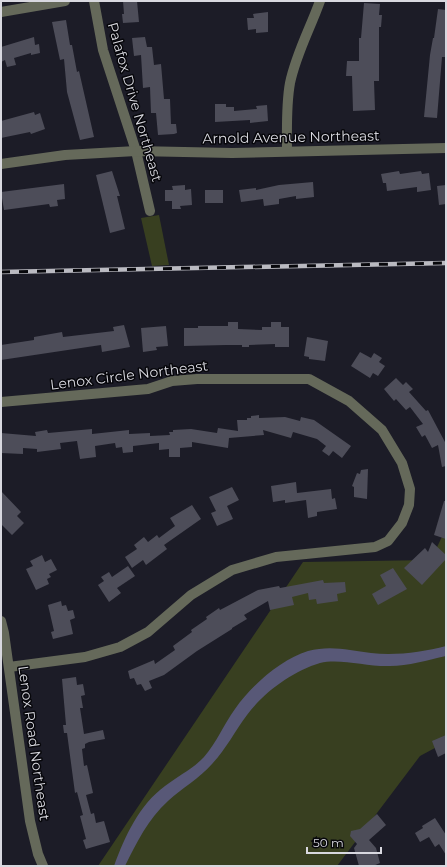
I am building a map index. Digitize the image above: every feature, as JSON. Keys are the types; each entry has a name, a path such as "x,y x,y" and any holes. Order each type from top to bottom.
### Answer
{"street":[{"path":"1,12 65,1"},
{"name":"Palafox Drive Northeast","path":"94,1 103,50 136,151 150,211"},
{"path":"287,151 287,102 290,83 300,48 320,1"},
{"name":"Arnold Avenue Northeast","path":"1,164 65,155 136,151 232,153 446,148"},
{"name":"Lenox Circle Northeast","path":"1,402 148,389 172,381 197,379 308,380 349,401 382,430 402,463 410,489 409,505 402,523 388,541 375,547 276,557 232,570 191,594 148,632 120,647 85,657 9,667"},
{"name":"Lenox Road Northeast","path":"1,622 9,667 30,821 36,847 43,866"}],"green space":[{"path":"159,215 169,265 152,266 141,218"},
{"path":"446,528 446,742 420,756 337,866 98,866 303,562 431,560"}],"water":[{"path":"446,646 446,656 397,666 381,666 345,662 320,663 300,671 280,683 254,706 222,752 207,769 168,801 155,815 125,866 114,866 128,833 140,812 148,802 165,786 204,757 231,715 249,691 267,674 287,660 308,651 324,648 380,654 399,654 418,652"}],"building":[{"path":"123,1 137,1 139,22 123,23"},
{"path":"364,3 380,4 379,15 382,15 381,27 379,27 379,81 374,81 375,110 353,111 352,76 346,76 347,61 359,61 359,38 361,38"},
{"path":"438,9 446,10 446,57 442,57 437,118 424,117 430,55"},
{"path":"268,12 268,32 256,33 256,29 248,30 247,18 254,18 253,14"},
{"path":"66,20 70,45 72,45 77,72 79,71 94,137 80,140 67,92 64,59 60,60 52,22"},
{"path":"34,37 35,45 39,44 40,53 31,55 31,53 14,58 16,65 7,67 5,60 1,62 1,47"},
{"path":"145,37 147,47 152,47 154,65 161,64 164,99 170,99 171,124 176,124 177,133 174,134 158,135 156,113 151,113 150,87 143,88 141,55 134,56 132,38"},
{"path":"215,104 226,104 226,107 234,107 234,111 257,109 256,106 267,105 268,121 250,123 250,120 215,122"},
{"path":"34,112 35,115 40,113 45,129 31,134 30,132 1,138 1,121"},
{"path":"112,171 120,196 117,196 125,229 110,233 96,175"},
{"path":"399,171 400,174 421,171 422,174 429,173 431,190 417,192 417,187 387,191 386,183 383,183 381,174"},
{"path":"313,182 314,197 296,199 296,196 279,199 279,204 264,206 263,199 241,202 239,190 256,188 256,190 279,185"},
{"path":"64,184 65,199 57,200 58,206 50,207 49,204 4,210 1,192"},
{"path":"185,185 185,190 191,189 192,205 180,206 181,209 172,209 172,201 165,201 165,190 173,190 172,186"},
{"path":"446,185 446,204 439,205 437,186"},
{"path":"205,190 223,190 223,203 205,203"},
{"path":"228,322 238,322 238,329 262,330 262,327 271,327 271,322 281,322 281,327 289,327 289,347 275,347 275,344 249,345 249,347 242,347 242,345 184,346 184,328 198,328 198,326 228,326"},
{"path":"124,325 130,347 102,352 101,345 1,360 1,345 34,340 34,337 62,332 63,337 114,331 113,327"},
{"path":"166,326 168,346 156,347 157,350 143,352 141,328"},
{"path":"307,337 328,341 325,361 309,359 309,357 304,356"},
{"path":"360,352 371,358 374,353 382,358 379,362 385,366 378,376 373,373 370,378 351,366"},
{"path":"396,378 403,385 406,382 413,389 409,392 426,411 428,410 446,444 446,466 442,467 438,445 432,448 425,435 422,437 416,427 423,424 410,407 406,410 396,399 394,401 384,389"},
{"path":"259,415 259,418 285,417 300,421 301,417 314,420 351,446 342,458 333,451 329,456 322,451 326,446 317,439 293,432 291,438 263,430 264,435 229,438 228,448 192,442 192,447 180,448 180,457 169,457 169,449 159,450 159,443 133,446 133,452 123,453 122,447 116,448 115,443 95,446 96,457 80,459 77,441 60,443 61,449 37,452 37,449 23,448 23,454 1,453 1,433 36,436 35,432 47,430 48,433 92,429 92,434 129,430 129,434 150,433 150,436 170,435 169,432 173,432 173,430 191,429 217,433 218,428 238,431 237,420 247,420 247,418 251,418 251,416"},
{"path":"368,469 367,499 354,497 354,487 352,486 357,473 360,474 361,470"},
{"path":"296,482 297,493 331,489 332,499 335,498 337,509 317,512 317,516 308,518 306,500 285,503 285,500 273,502 271,486"},
{"path":"232,487 239,500 227,506 233,519 217,526 211,513 216,511 209,497"},
{"path":"1,491 21,512 17,516 24,523 12,535 1,524"},
{"path":"444,501 446,501 446,539 434,535"},
{"path":"192,505 201,519 164,545 167,549 146,565 143,560 132,568 125,557 137,549 134,545 144,537 148,542 157,535 159,538 175,526 170,518"},
{"path":"432,542 446,555 446,559 422,585 404,568 425,548 428,552"},
{"path":"42,555 45,562 51,559 57,570 49,574 51,577 47,579 49,584 36,590 26,569 33,566 30,561"},
{"path":"128,566 135,576 117,588 121,593 109,602 98,585 104,581 101,577 109,572 112,577"},
{"path":"393,568 407,589 378,605 372,594 386,586 380,575"},
{"path":"323,580 324,583 345,582 346,592 337,594 338,601 317,604 316,599 309,600 308,593 292,597 294,605 270,610 268,601 244,615 247,619 197,651 164,675 149,681 152,688 145,691 141,684 137,685 134,678 130,679 128,671 154,660 155,664 175,650 173,646 192,632 191,630 207,619 206,617 219,608 220,610 258,590 279,586 280,588"},
{"path":"61,601 62,606 66,605 68,611 73,610 75,618 70,620 73,634 53,639 51,632 54,631 48,605"},
{"path":"76,677 77,685 83,684 85,695 81,696 83,708 80,708 84,734 103,730 105,739 89,742 85,744 85,748 82,749 84,766 87,765 93,793 86,795 91,814 94,813 96,823 104,821 110,842 86,849 83,840 86,839 80,816 83,815 77,792 75,793 67,733 64,733 63,725 66,725 62,679"},
{"path":"446,735 446,753 438,757 432,741"},
{"path":"377,814 386,825 369,840 376,848 380,863 373,866 359,866 354,848 357,844 350,836 351,831 360,829"},
{"path":"435,818 446,835 446,855 439,844 435,847 429,837 420,842 415,833 423,828 422,826"}],"railway":[{"path":"1,272 446,263"}]}
